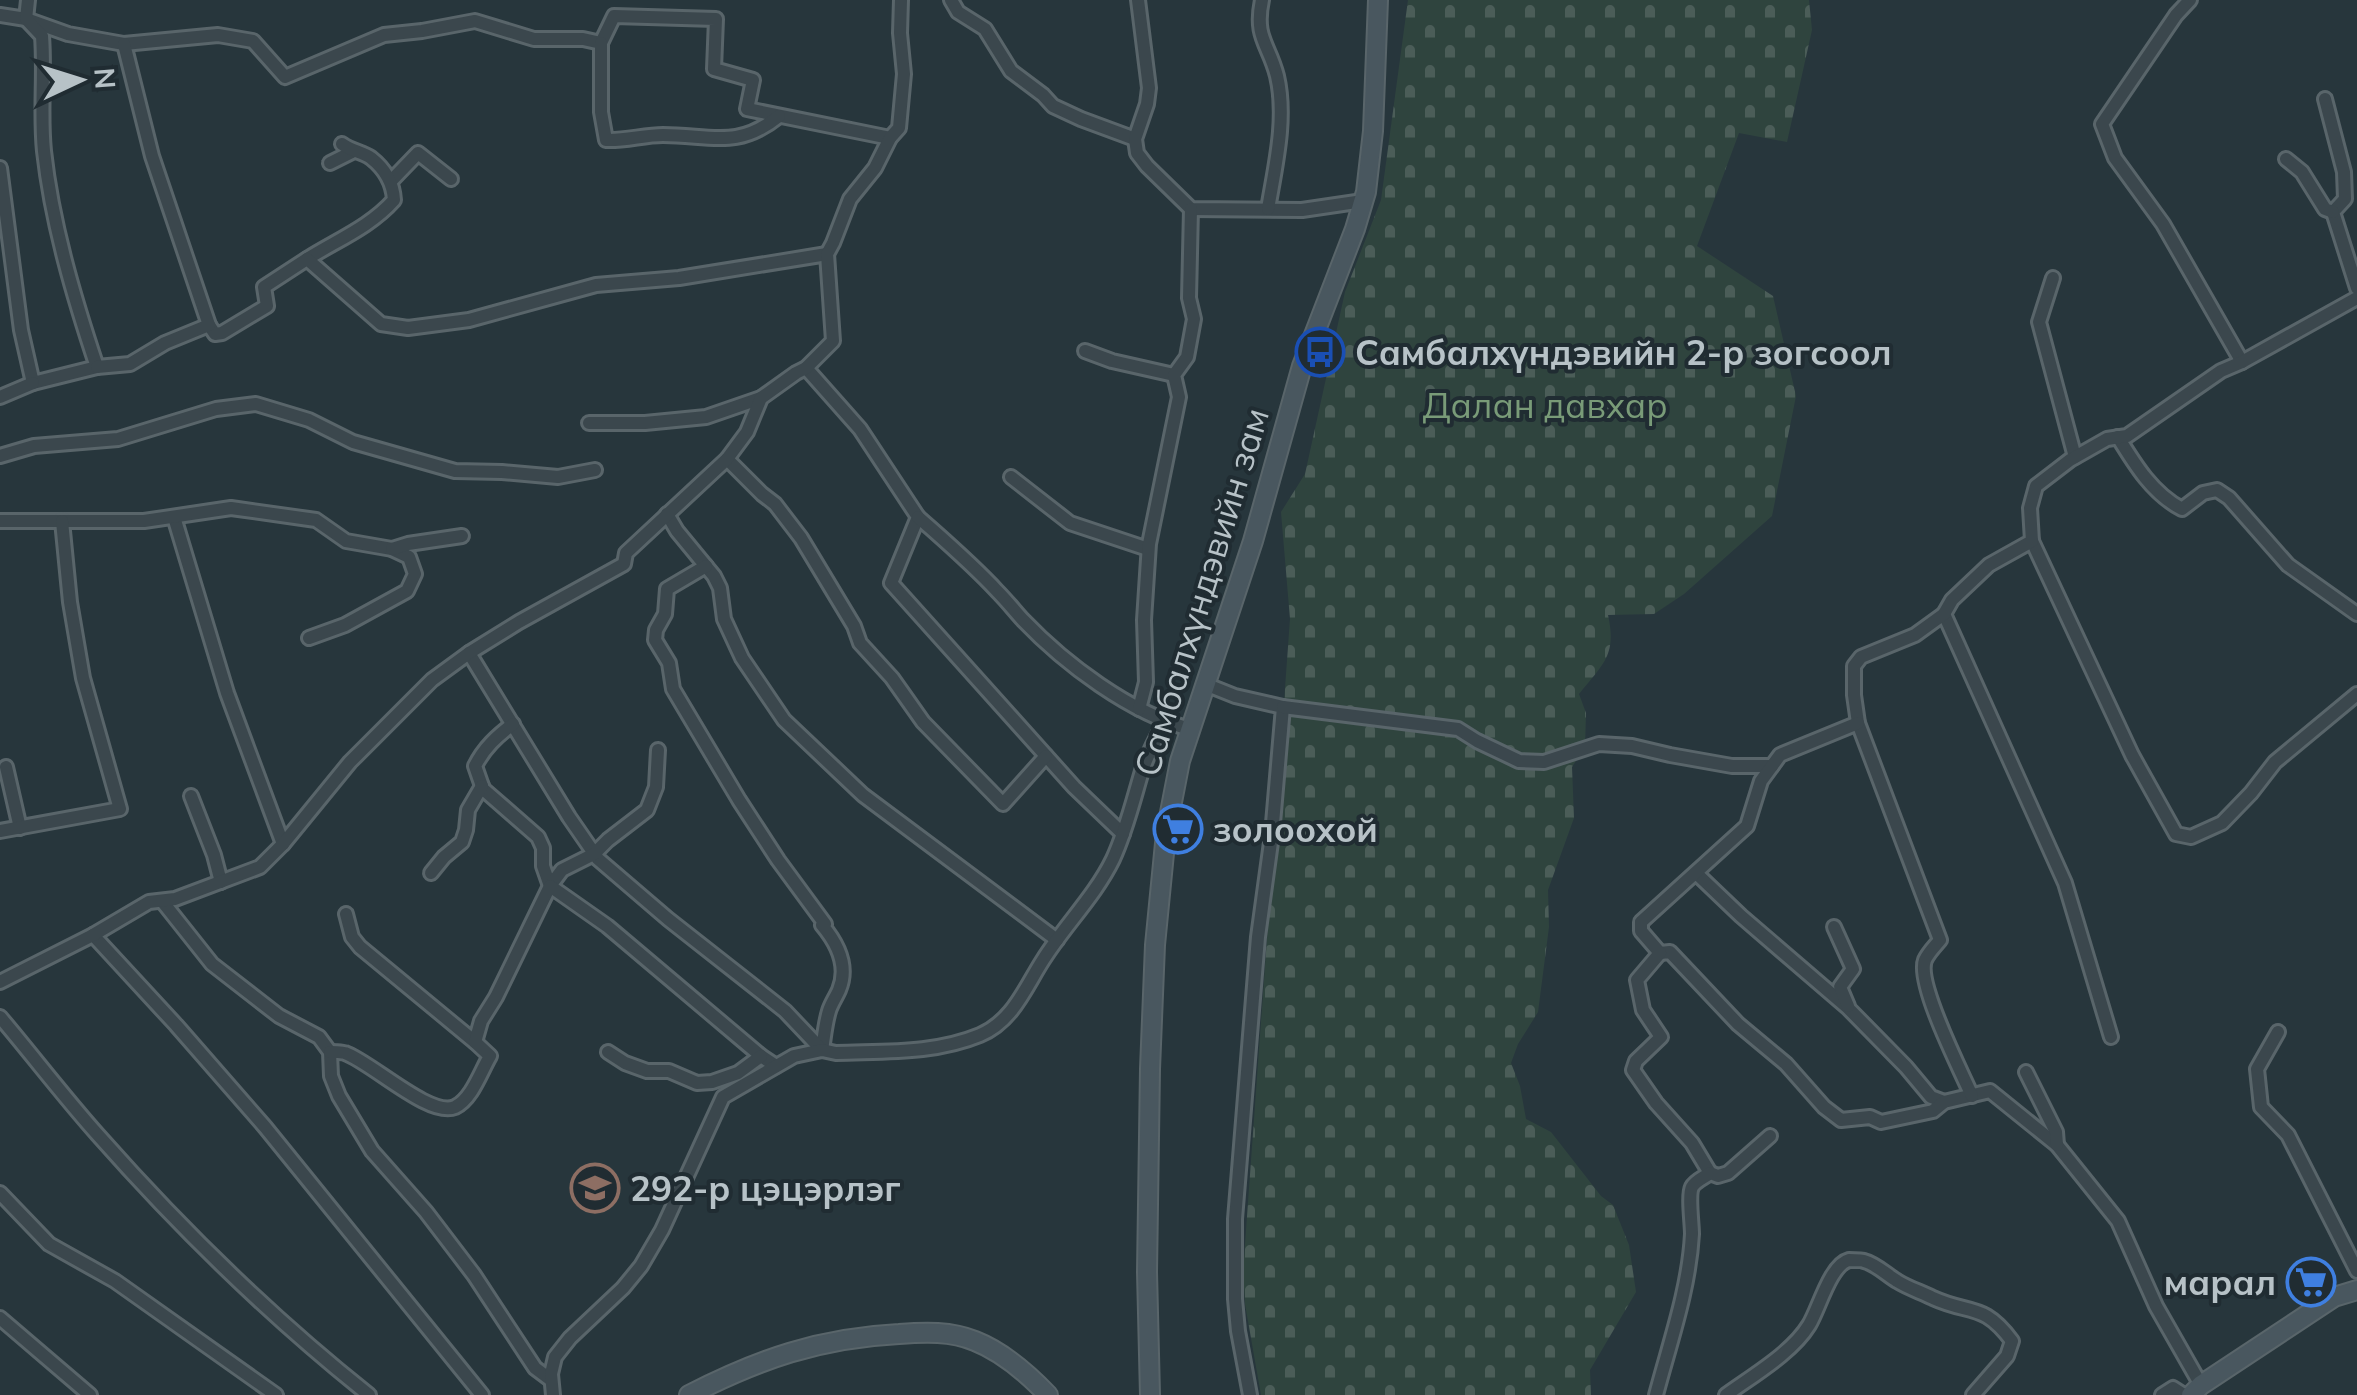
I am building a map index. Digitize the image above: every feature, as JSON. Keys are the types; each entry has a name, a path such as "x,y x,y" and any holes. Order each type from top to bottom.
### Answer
{"street":[{"path":"28,0 26,19 42,36 41,102 50,189 75,302 97,367"},
{"path":"589,423 706,417 760,398 806,368 833,340 827,254 850,199 899,128 904,74 900,0"},
{"path":"951,0 958,12 985,29 1011,71 1053,106 1135,139"},
{"path":"1138,0 1149,88 1135,139 1137,153 1192,209 1302,210 1364,201"},
{"path":"1262,0 1259,26 1277,76 1279,98 1278,155 1268,210"},
{"name":"Самбалхүндэвийн зам","path":"1150,1395 1148,1180 1156,944 1166,833 1180,761 1258,526 1302,366 1364,201 1374,130 1378,0"},
{"path":"2190,0 2102,124 2115,158 2163,224 2242,362"},
{"path":"0,15 26,19 68,34 124,44 218,35 253,41 285,77 384,35 475,21 534,39 601,43"},
{"path":"779,116 764,128 717,140 663,136 606,140 601,112 601,43 614,16 716,19 714,68 753,80 748,109 890,138"},
{"path":"124,44 152,156 215,334 267,306 264,287 358,230 394,200 391,180 369,156 347,148 330,163"},
{"path":"2325,99 2351,196 2333,212"},
{"path":"391,180 418,153 451,178"},
{"path":"2286,159 2302,172 2325,208 2333,212 2357,288"},
{"path":"0,168 21,330 33,383"},
{"path":"1174,375 1187,357 1194,318 1189,298 1192,209"},
{"path":"307,259 381,324 408,328 469,320 596,285 678,278 827,254"},
{"path":"2052,278 2040,322 2075,457"},
{"path":"2357,298 2221,371 2127,436 2107,439 2075,457 2036,486 2030,508 2032,541 2132,755 2176,834 2191,837 2222,824 2275,762 2357,694"},
{"path":"0,397 33,383 97,367 130,364 165,343 209,325"},
{"path":"1085,352 1174,375"},
{"path":"806,368 860,429 918,517 960,554 1025,622 1118,698 1165,722 1190,729"},
{"path":"1139,710 1146,682 1148,549 1180,397 1174,375"},
{"path":"0,982 149,902 175,900 260,867 350,762 432,680 519,622 624,564 626,553 727,458 747,432 760,398"},
{"path":"0,456 34,446 118,438 216,410 256,404 309,420 352,442 455,471 558,477 594,470"},
{"path":"2118,437 2139,472 2173,504 2182,509 2203,493 2217,490 2229,498 2288,565 2357,614"},
{"path":"727,458 776,504 801,538 860,642 924,722 1004,804 1046,756"},
{"path":"1011,477 1070,523 1148,549"},
{"path":"0,521 144,521 231,508 316,520 346,541 392,549 409,557 415,574 407,591 345,625 309,638"},
{"path":"667,514 720,588 724,619 742,658 784,720 864,795 1058,940"},
{"path":"174,517 227,693 283,844"},
{"path":"918,517 891,584 1046,756 1123,834"},
{"path":"0,831 120,808 84,678 70,602 62,522"},
{"path":"392,549 462,536"},
{"path":"1972,1096 1925,982 1924,962 1940,940 1858,723 1854,666 1861,657 1915,634 1944,614 1952,600 1989,565 2032,541"},
{"path":"706,566 667,590 665,614 655,640 669,663 673,690 739,800 825,924 822,925 840,954 845,972 829,1009 822,1050"},
{"path":"1944,614 2065,883 2111,1036"},
{"path":"469,653 594,854 668,919 786,1012 822,1050"},
{"path":"1205,684 1283,708 1458,729 1476,742 1520,762 1544,762 1599,744 1632,746 1732,766 1772,766"},
{"path":"1250,1395 1238,1331 1234,1233 1257,952 1283,708"},
{"path":"552,1388 553,1363 563,1345 623,1288 652,1249 722,1097 794,1056 822,1050 942,1047 981,1034 1009,1014 1101,880 1123,834 1147,757 1165,722"},
{"path":"1660,953 1641,931 1642,922 1747,826 1761,781 1780,755 1858,723"},
{"path":"513,724 482,753 475,766 482,786 496,802 538,837 543,848 542,866 550,886 607,926 776,1066"},
{"path":"476,1042 481,1021 550,886 562,870 594,854 647,810 656,787 658,750"},
{"path":"6,767 20,828"},
{"path":"431,872 462,842 468,810 482,786"},
{"path":"191,796 221,882"},
{"path":"1696,873 1848,1008 1932,1097 1944,1102"},
{"path":"162,901 212,964 278,1016 319,1037 330,1052 330,1076 339,1096 372,1150 474,1275 552,1388"},
{"path":"330,1052 345,1052 418,1099 445,1108 456,1107 467,1097 490,1056 360,947 352,937 346,914"},
{"path":"1834,927 1853,969 1840,988 1848,1008"},
{"path":"93,934 265,1127 482,1395"},
{"path":"1770,1136 1728,1173 1710,1173 1692,1142 1656,1104 1633,1070 1661,1036 1643,1010 1637,980 1660,953 1670,952 1738,1024 1786,1064 1840,1120 1870,1117 1881,1122 1933,1111 1944,1102 1990,1091 2057,1146 2118,1221 2192,1392"},
{"path":"0,1017 98,1135 239,1284 369,1395"},
{"path":"2278,1032 2257,1068 2261,1107 2288,1135 2357,1271"},
{"path":"608,1052 648,1071 669,1070 698,1083 738,1073 761,1056"},
{"path":"2026,1072 2056,1132 2057,1146"},
{"path":"1656,1395 1687,1284 1690,1191 1710,1173"},
{"path":"0,1193 49,1244 115,1281 276,1395"},
{"path":"1726,1395 1774,1361 1806,1331 1832,1276 1850,1260 1865,1261 1939,1301 1976,1309 1997,1322 2012,1341 2007,1356 1974,1395"},
{"path":"2162,1395 2173,1388 2192,1392 2334,1297 2357,1290"},
{"path":"0,1318 90,1395"},
{"path":"688,1395 797,1349 829,1341 920,1332 972,1340 1005,1357 1048,1395"}],"green space":[{"name":"Далан давхар","path":"1408,0 1809,0 1812,30 1787,142 1739,133 1697,246 1773,296 1796,396 1772,516 1684,594 1654,614 1608,615 1609,650 1579,694 1586,713 1585,747 1572,767 1574,818 1548,890 1549,927 1538,1012 1511,1063 1526,1119 1551,1132 1601,1196 1613,1205 1629,1245 1636,1292 1590,1370 1591,1395 1261,1395 1245,1304 1243,1272 1290,619 1281,512 1305,474 1345,292 1381,200"}],"place":[{"name":"Самбалхүндэвийн 2-р зогсоол","path":"1320,352"},
{"name":"золоохой","path":"1178,829"},
{"name":"292-р цэцэрлэг","path":"595,1188"},
{"name":"марал","path":"2311,1282"}]}
